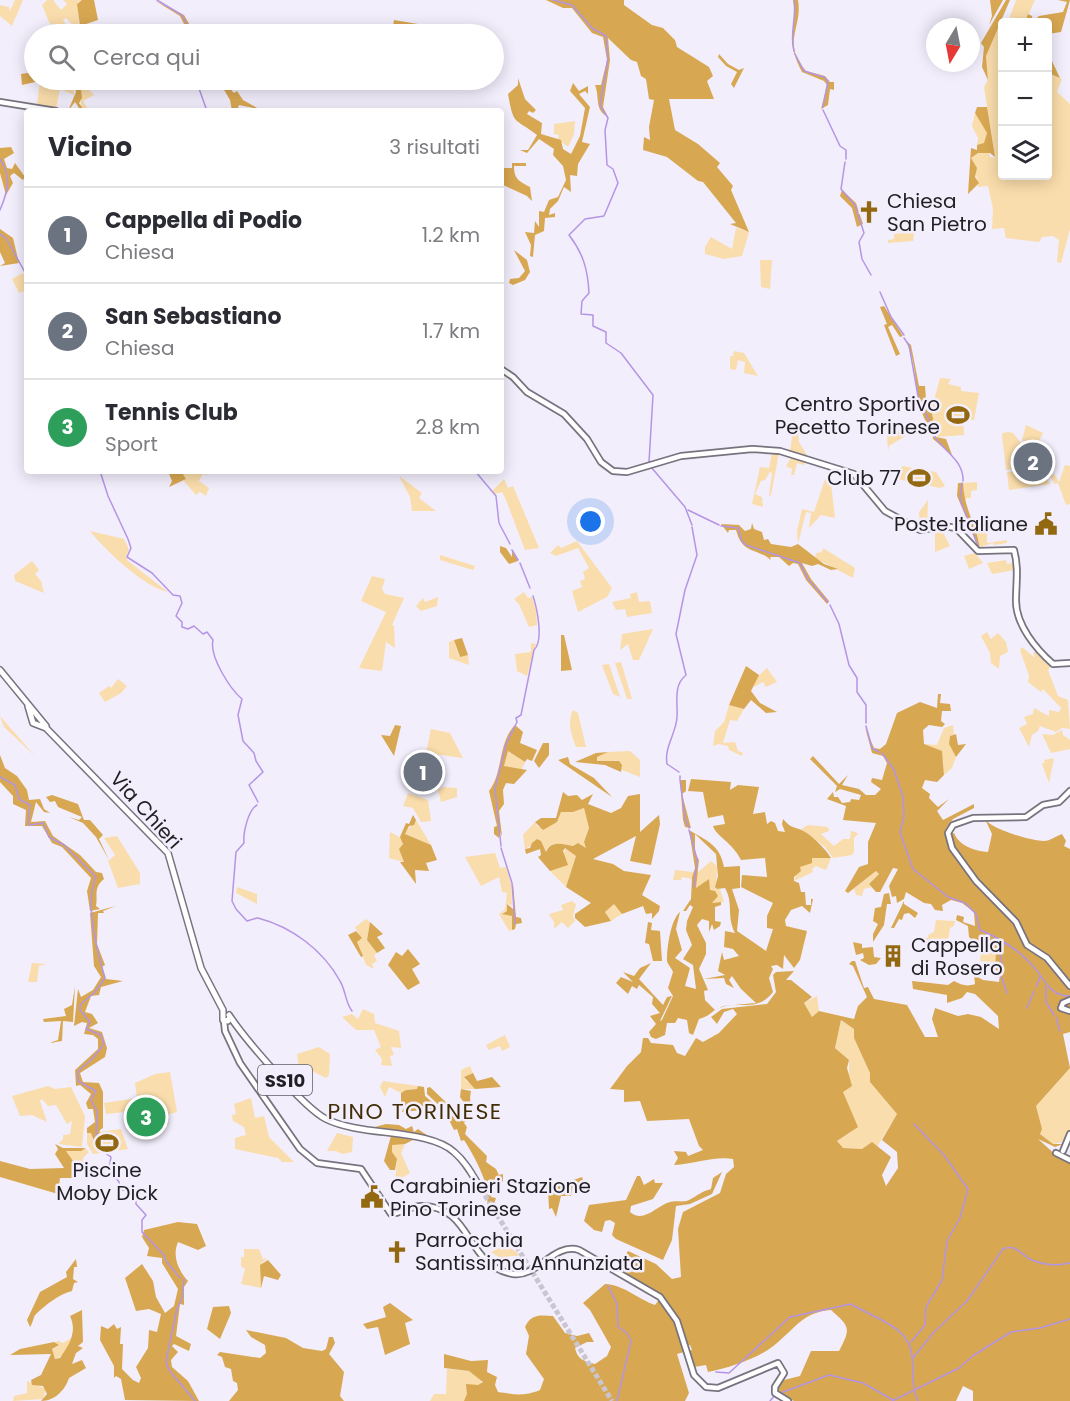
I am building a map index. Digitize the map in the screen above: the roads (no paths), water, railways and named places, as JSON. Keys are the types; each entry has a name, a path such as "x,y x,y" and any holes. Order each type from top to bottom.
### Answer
{"main road":[{"path":"0,102 37,108"},
{"path":"504,371 527,392 564,414 587,439 605,466 623,472 700,454 752,449 780,451 854,474 881,508 914,528 925,531 950,526 960,532 978,551 1014,550 1018,578 1016,603 1021,624 1053,664 1070,663"},
{"name":"Via Chieri","path":"1,669 34,716 168,854 201,968 227,1018 227,1035 240,1063 300,1149 317,1163 358,1167 365,1171 387,1209 393,1214 419,1206 438,1208 462,1224 473,1246 487,1263 509,1274 523,1274 570,1248 581,1251 662,1300 677,1321 698,1381 706,1387 718,1388 778,1363 784,1373 775,1387 775,1393 788,1401"},
{"name":"Via Chieri","path":"34,716 33,723 40,722"},
{"path":"1070,791 1059,802 1042,805 1026,817 973,818 953,825 948,830 950,841 958,858 981,887 1016,922 1027,945 1047,958 1070,986"},
{"path":"1070,1000 1061,1007 1062,1010 1070,1011"},
{"name":"SS10","path":"227,1018 238,1026 316,1113 344,1126 445,1145 463,1160 481,1189"},
{"path":"1070,1134 1061,1152 1070,1160"}],"waterway":[{"path":"157,0 182,15 187,24"},
{"path":"553,0 572,5 592,28 606,36 608,58 600,105 608,118 605,130 607,165 613,169 618,183 604,216 585,219 569,235 581,255 587,277 589,293 582,301 581,314 593,315 593,326 606,332 606,343 621,353 653,395 649,462"},
{"path":"794,0 792,38 794,51"},
{"path":"795,54 804,71 824,77 828,81 823,107"},
{"path":"200,90 206,108"},
{"path":"823,110 840,146 846,150 846,159"},
{"path":"0,159 8,184 0,210"},
{"path":"845,162 841,189 855,205 864,233 859,242 862,259 871,275"},
{"path":"0,234 6,238 24,271"},
{"path":"880,292 891,317 904,335"},
{"path":"904,338 909,345 918,396 929,421"},
{"path":"930,424 937,439 959,464 963,481"},
{"path":"651,467 685,507 692,525"},
{"path":"101,474 131,548 127,557 152,573 173,595 180,596 182,603 176,616 182,622 182,627 188,629 194,626 203,634 207,632 213,640 217,663 232,688 242,699 238,715 243,741 254,753 263,772 249,785 258,802"},
{"path":"478,474 496,496 499,523 510,544"},
{"path":"962,483 960,499 979,549"},
{"path":"688,510 719,525"},
{"path":"721,526 738,528 742,541 746,545 800,563 808,579 828,602"},
{"path":"686,675 676,634 685,590 697,555 692,527"},
{"path":"512,550 518,560"},
{"path":"520,563 530,588"},
{"path":"501,846 495,789 506,744 517,722 516,718 521,715 534,650 539,639 538,616 533,596"},
{"path":"830,605 839,624 849,665 857,678 857,692 866,705 866,723"},
{"path":"679,772 667,764 667,758 677,717 677,690 685,676"},
{"path":"866,726 872,748 879,752"},
{"path":"882,753 894,770 903,797 904,817 900,832 913,869 948,897 965,903 976,914 980,930 1015,949 1027,959 1052,990 1070,996"},
{"path":"0,777 15,785 19,799 30,805 28,823 30,825 43,823 49,837 64,845 96,877 91,913 95,941 105,978 95,992 80,1005 80,1010 90,1022 86,1029 101,1035 104,1044 78,1071 78,1081 96,1091 91,1100 97,1111 96,1141"},
{"path":"680,780 685,818 689,828"},
{"path":"257,805 247,822 244,843 236,852 232,901 247,921 257,918"},
{"path":"689,830 697,859 694,887"},
{"path":"501,848 512,883 515,924"},
{"path":"258,918 283,927 316,950 340,981 352,1011"},
{"path":"999,968 1002,963 1000,953 1004,944"},
{"path":"999,970 1007,993"},
{"path":"1036,987 1040,977"},
{"path":"1046,986 1046,1002 1054,1015"},
{"path":"1027,1008 1034,991"},
{"path":"1056,1017 1060,1031"},
{"path":"911,1342 925,1325 926,1307 942,1280 947,1241 960,1218 968,1189 944,1155 914,1124"},
{"path":"98,1148 111,1157 109,1169 119,1182 120,1190 135,1191 136,1204 146,1215 142,1220 142,1232 164,1255 180,1278"},
{"path":"913,1358 933,1333 967,1301 1003,1249 1015,1249 1041,1263 1056,1265 1070,1263"},
{"path":"184,1279 182,1298 177,1309 166,1361 169,1370 195,1401"},
{"path":"608,1286 617,1304 618,1327 627,1333 631,1341 617,1401"},
{"path":"716,1372 729,1373 790,1317 851,1304 889,1324 905,1337 910,1346 918,1401"},
{"path":"892,1401 959,1368 974,1355 1011,1332 1040,1328 1070,1319"},
{"path":"778,1394 829,1375 863,1383 893,1400"},
{"path":"770,1401 775,1395"}],"tunnel":[{"path":"481,1189 612,1401"}],"place":[{"name":"Chiesa San Pietro","path":"869,212"},
{"name":"Centro Sportivo Pecetto Torinese","path":"958,415"},
{"name":"San Sebastiano","path":"1033,462"},
{"name":"Club 77","path":"919,478"},
{"name":"Poste Italiane","path":"1046,524"},
{"name":"Cappella di Podio","path":"423,772"},
{"name":"Cappella di Rosero","path":"893,956"},
{"name":"Tennis Club","path":"146,1117"},
{"name":"Piscine Moby Dick","path":"107,1143"},
{"name":"Carabinieri Stazione Pino Torinese","path":"372,1197"},
{"name":"Parrocchia Santissima Annunziata","path":"397,1252"}],"district":[{"name":"PINO TORINESE","path":"415,1111"}]}
